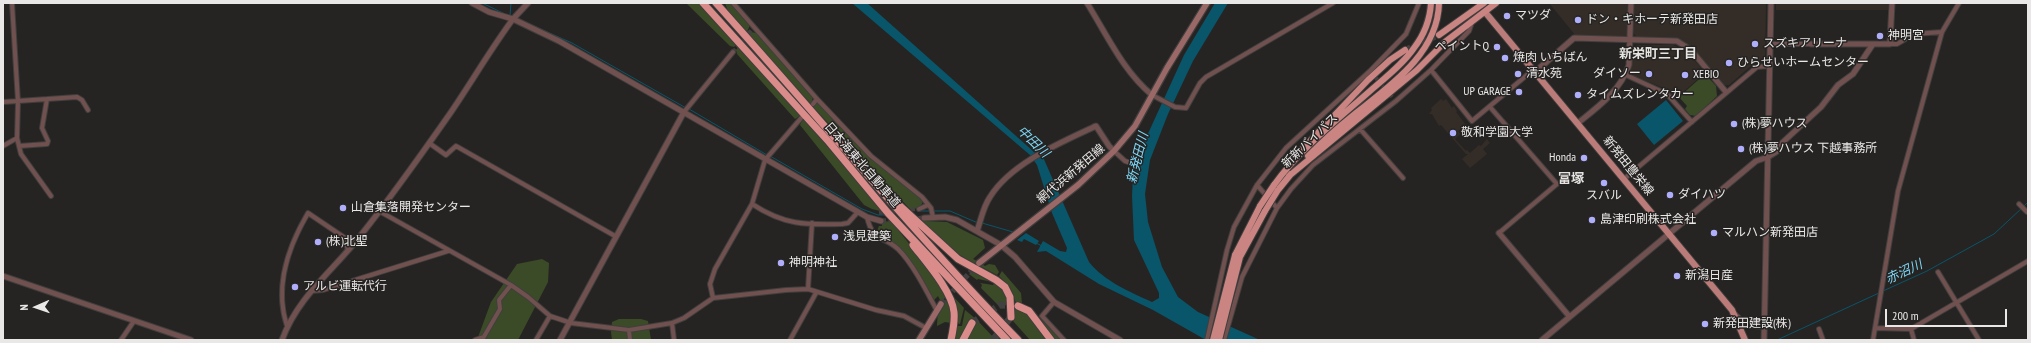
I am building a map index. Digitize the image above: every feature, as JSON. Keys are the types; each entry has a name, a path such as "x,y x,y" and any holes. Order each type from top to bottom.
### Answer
{"highway":[{"name":"日本海東北自動車道","path":"703,3 828,142 888,213 1007,340"},
{"name":"日本海東北自動車道","path":"716,3 846,148 932,248 1018,340"},
{"path":"1289,176 1417,70 1445,42 1496,3"},
{"name":"新新バイパス","path":"1213,340 1238,256 1262,208 1276,188 1282,174 1324,132 1392,71 1414,49 1426,29 1431,4"},
{"path":"1439,35 1480,4 1485,12"},
{"name":"新新バイパス","path":"1276,188 1332,132 1400,77 1421,53 1433,30 1439,5"},
{"path":"1282,174 1293,156 1363,85 1390,60 1405,50"},
{"path":"846,148 941,245 958,259 996,280 1005,287 1010,297 1011,317"},
{"path":"888,213 951,298 955,324 951,340"},
{"name":"新新バイパス","path":"1219,340 1238,256"},
{"path":"1018,306 1029,311 1051,340"},
{"path":"963,340 972,323"}],"main road":[{"name":"網代浜新発田線","path":"979,263 1063,197 1114,151 1135,126 1207,3"},
{"name":"新発田豊栄線","path":"1485,12 1732,310 1745,340"},
{"path":"919,340 936,309 941,304"}],"street":[{"path":"12,3 18,102 17,138 21,154 51,196"},
{"path":"472,3 490,12 513,19 559,41 765,160 867,217 880,221"},
{"path":"282,340 287,326 310,291 348,250 379,211 456,104 489,52 513,19 528,3"},
{"path":"733,3 818,100 871,156 922,197 928,205 933,217"},
{"path":"1087,3 1125,65 1142,87 1160,100 1175,107 1186,108 1200,83 1206,77 1333,3"},
{"path":"1207,340 1234,227 1256,185 1286,148 1370,71 1406,34 1419,3"},
{"path":"1578,124 1609,97 1626,75 1629,65 1630,3"},
{"path":"1764,340 1771,3"},
{"path":"1890,44 1892,3"},
{"path":"1872,340 1880,287 1898,191 1942,32 1959,3"},
{"path":"1224,340 1240,283 1276,208 1312,165 1353,132 1360,129 1396,101 1431,70 1469,31 1472,21"},
{"path":"1770,44 1897,44 1914,34 1942,32"},
{"path":"1431,70 1472,121 1574,38 1677,41 1692,50 1726,92"},
{"path":"1542,340 1756,161 1768,157 1776,152 1782,143 1821,107 1838,86 1853,74 1873,44"},
{"path":"560,340 571,323 615,236 663,154 684,112 733,52"},
{"path":"1624,179 1757,67 1769,66"},
{"path":"1626,75 1667,94 1692,122"},
{"path":"3,102 77,97 82,100 88,110"},
{"path":"1392,97 1396,101"},
{"path":"19,146 46,144 48,142 42,128 47,99"},
{"path":"814,104 818,100"},
{"path":"1490,107 1557,184 1499,233 1569,316"},
{"path":"713,298 710,284 715,269 752,204 765,160 802,117"},
{"path":"977,232 988,198 998,185 1038,156 1096,126 1109,146 1125,161 1134,164"},
{"path":"1360,129 1404,178"},
{"path":"3,146 17,138"},
{"path":"429,143 446,155 456,146 615,236"},
{"path":"1256,185 1276,208"},
{"path":"752,204 766,213 785,221 812,224 842,224 853,219 858,212"},
{"path":"2019,204 2027,212"},
{"path":"919,209 928,205"},
{"path":"379,211 511,285 528,296 550,316 571,323 629,330 672,323 684,318 713,298 808,289 816,293 904,316 926,328"},
{"path":"287,326 282,311 284,266 290,245 308,213 345,238 348,250"},
{"path":"867,217 870,228 877,237 897,249 926,290 936,309"},
{"path":"924,218 945,217 957,220 1001,245 1015,257 1054,302 1120,340"},
{"path":"808,289 812,224"},
{"path":"310,291 323,290 448,251"},
{"path":"1874,328 1911,330 2028,261"},
{"path":"1223,270 1240,283"},
{"path":"1938,272 1979,340"},
{"path":"3,276 191,340"},
{"path":"475,340 483,339 500,309 499,300 511,285"},
{"path":"790,340 816,293"},
{"path":"1054,302 1042,316 1064,340"},
{"path":"1732,310 1747,325 1753,327 1764,327"},
{"path":"536,340 550,316"},
{"path":"121,340 134,321"},
{"path":"672,323 674,340"},
{"path":"1818,329 1823,340"},
{"path":"629,330 630,340"},
{"path":"1911,330 1914,340"}],"shaded area":[{"path":"1549,3 1627,3 1628,35 1625,37 1576,36"},
{"path":"1634,3 1766,3 1765,59 1753,64 1729,85 1723,85 1692,48 1684,42 1677,40 1637,38 1633,32"},
{"path":"1776,3 1888,3 1888,10 1776,10"},
{"path":"1637,45 1673,45 1689,54 1705,73 1675,99 1664,88 1634,76 1630,69 1633,49"},
{"name":"敬和学園大学","path":"1441,99 1443,101 1446,99 1452,108 1454,106 1457,111 1456,112 1466,125 1458,131 1460,134 1455,139 1466,151 1467,150 1470,153 1479,145 1481,146 1487,139 1490,143 1483,149 1487,154 1470,168 1462,159 1468,154 1466,154 1441,125 1439,126 1432,114 1429,114 1432,110 1431,108"}],"green space":[{"path":"686,3 698,3 737,44 734,47 730,46"},
{"path":"725,3 732,3 750,25 747,32 728,11"},
{"path":"751,32 756,33 813,97 811,104 749,35"},
{"path":"739,46 801,115 795,119 737,54 736,50"},
{"path":"1705,74 1716,86 1717,96 1696,116 1690,115 1685,109 1687,106 1679,97"},
{"path":"816,103 819,103 846,133 921,198 923,200 920,206 910,209 813,107"},
{"path":"803,118 884,212 864,205 800,125"},
{"path":"924,218 926,221 947,222 983,240 985,248 973,259 979,262 977,265 953,251 920,219"},
{"path":"891,221 923,261 947,296 941,302 938,296 934,300 900,250 876,233 879,226 882,226 882,222"},
{"path":"542,259 549,263 548,282 518,340 477,340 491,302 517,264"},
{"path":"980,263 985,266 989,264 995,265 999,272 997,275 978,265"},
{"path":"974,269 994,279 992,282 977,280 969,274"},
{"path":"1002,271 1021,293 1022,304 1016,303 1010,287 999,276"},
{"path":"996,281 999,283 1010,305 998,305 981,288 982,285 980,283 993,285"},
{"path":"952,295 964,308 960,324 957,323 955,302"},
{"path":"948,297 950,303 951,323 945,322 937,326 938,316 943,308 942,304"},
{"path":"1015,308 1027,313 1050,340 1030,340 1013,321"},
{"path":"965,310 976,319 960,340 953,340 956,326 962,326"},
{"path":"1042,317 1062,340 1054,340 1040,318"},
{"path":"619,319 641,319 648,321 651,340 612,340 612,322"},
{"path":"977,320 994,338 992,340 965,340 973,324"}],"water":[{"name":"新発田川","path":"852,3 867,3 1034,152 1043,157 1089,262 1102,275 1126,290 1152,302 1159,298 1159,293 1134,240 1132,196 1133,175 1140,151 1184,55 1215,3 1228,3 1193,61 1168,114 1150,160 1145,194 1148,222 1162,267 1178,297 1198,312 1260,340 1206,340 1153,310 1099,284 1046,251 1037,252 1043,241 1060,251 1066,252 1067,248 1052,213 1037,165 1030,155"},
{"path":"1666,100 1683,121 1654,145 1637,124"},
{"path":"1026,233 1039,241 1036,245 1024,239 1022,242 1017,240"}],"waterway":[{"path":"482,3 505,14"},
{"path":"510,16 511,3"},
{"path":"518,19 572,43 686,108"},
{"path":"689,109 767,155"},
{"path":"770,156 862,209 878,215 886,215"},
{"name":"赤沼川","path":"2024,206 2028,202"},
{"name":"赤沼川","path":"1883,291 1927,271 1994,234 2022,208"},
{"path":"921,211 931,211"},
{"path":"934,211 950,211 978,223"},
{"path":"982,223 1013,232"},
{"path":"1036,243 1042,246"},
{"name":"赤沼川","path":"1777,340 1879,293"}],"tunnel":[{"path":"733,52 754,27"},
{"path":"1405,50 1439,35"},
{"path":"1371,72 1392,97"},
{"path":"905,210 919,209"},
{"path":"879,213 899,211"},
{"path":"881,221 924,218"},
{"path":"941,304 976,266"},
{"path":"972,323 1000,305 1018,306"},
{"path":"993,340 1011,317"}],"place":[{"name":"マツダ","path":"1507,16"},
{"name":"ドン・キホーテ新発田店","path":"1578,20"},
{"name":"神明宮","path":"1880,36"},
{"name":"スズキアリーナ","path":"1755,44"},
{"name":"ペイントQ","path":"1497,47"},
{"name":"焼肉 いちばん","path":"1505,58"},
{"name":"ひらせいホームセンター","path":"1729,63"},
{"name":"清水苑","path":"1518,74"},
{"name":"ダイソー","path":"1649,74"},
{"name":"XEBIO","path":"1685,75"},
{"name":"UP GARAGE","path":"1519,92"},
{"name":"タイムズレンタカー","path":"1578,95"},
{"name":"(株)夢ハウス","path":"1734,124"},
{"name":"敬和学園大学","path":"1453,133"},
{"name":"(株)夢ハウス 下越事務所","path":"1741,149"},
{"name":"Honda","path":"1584,158"},
{"name":"スバル","path":"1604,183"},
{"name":"ダイハツ","path":"1670,195"},
{"name":"山倉集落開発センター","path":"343,208"},
{"name":"島津印刷株式会社","path":"1592,220"},
{"name":"マルハン新発田店","path":"1714,233"},
{"name":"浅見建築","path":"835,237"},
{"name":"(株)北聖","path":"318,242"},
{"name":"神明神社","path":"781,263"},
{"name":"新潟日産","path":"1677,276"},
{"name":"アルビ運転代行","path":"295,287"},
{"name":"新発田建設(株)","path":"1705,324"}],"district":[{"name":"新栄町三丁目","path":"1658,54"},
{"name":"富塚","path":"1571,179"}],"water label":[{"name":"中田川","path":"1033,142"}]}
